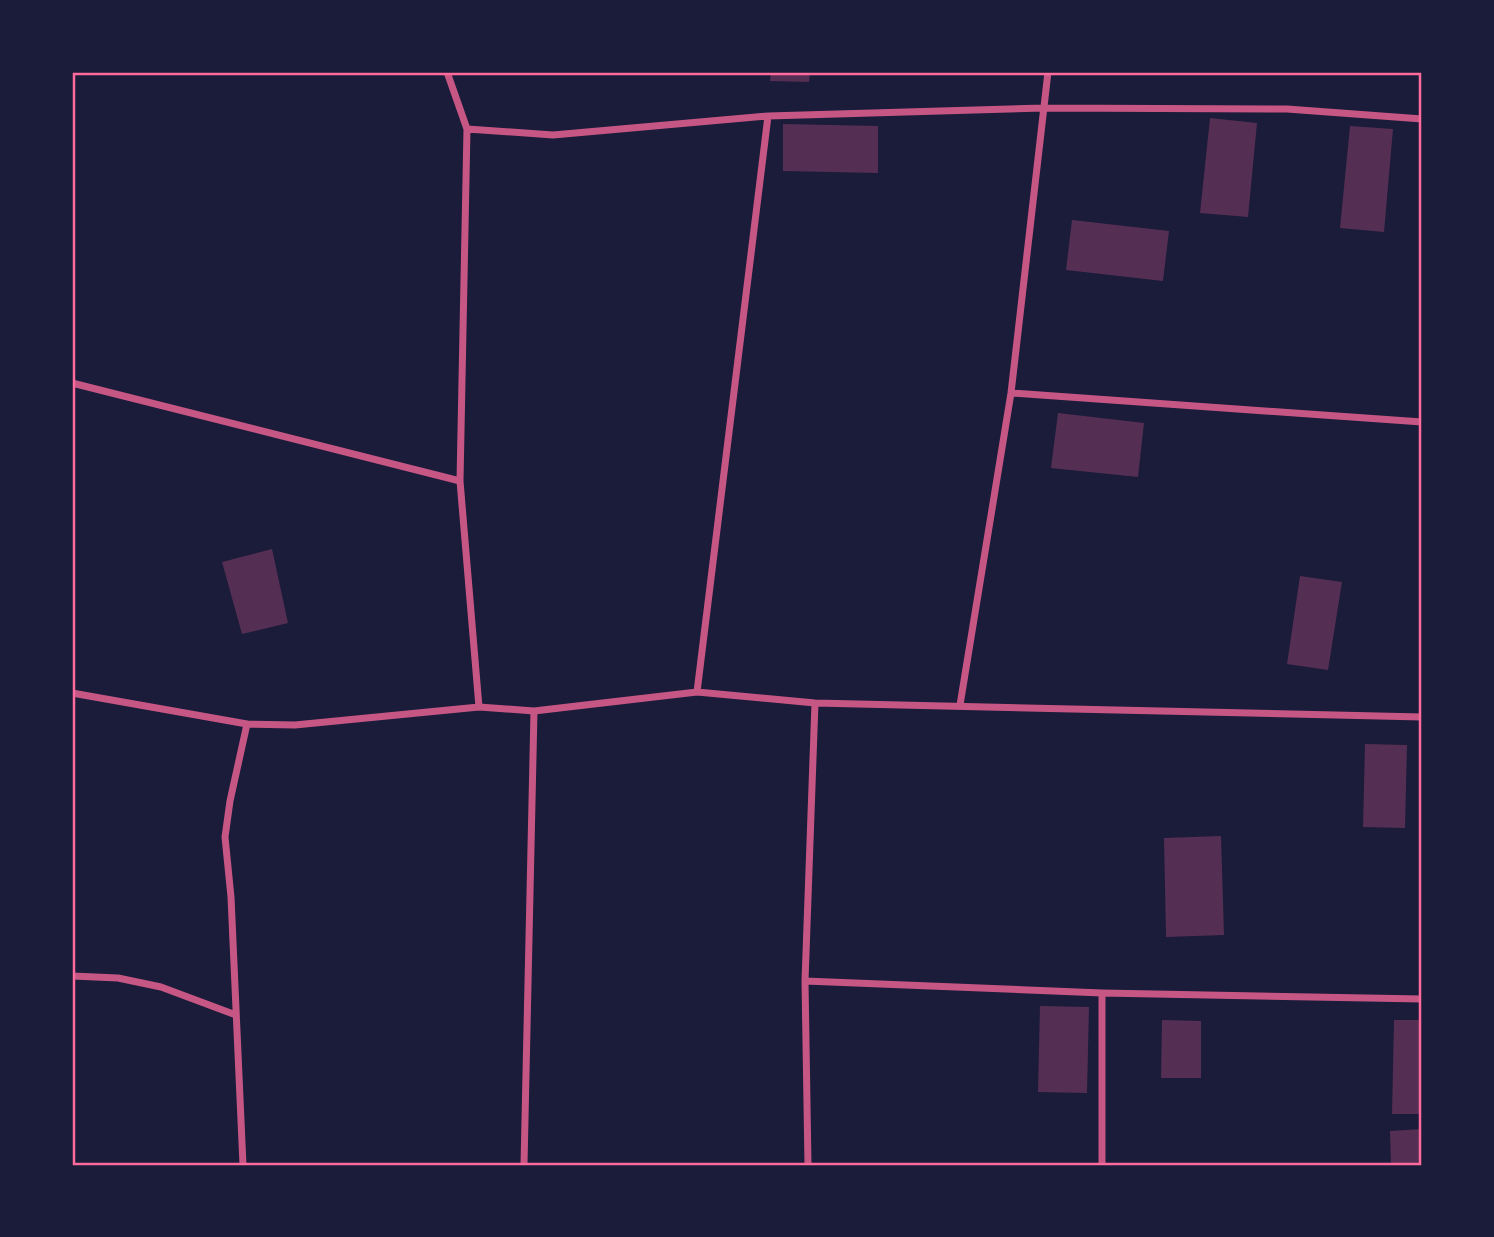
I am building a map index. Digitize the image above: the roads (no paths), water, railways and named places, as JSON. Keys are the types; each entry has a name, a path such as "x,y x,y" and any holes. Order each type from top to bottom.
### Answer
{"street":[{"path":"447,72 467,128 460,481 479,707"},
{"path":"960,705 1011,393 1048,72"},
{"path":"467,128 553,135 768,116 1044,108 1287,109 1422,119"},
{"path":"697,692 768,116"},
{"path":"72,383 460,481"},
{"path":"1011,393 1422,422"},
{"path":"72,693 247,724 295,725 479,707 534,711 697,692 815,703 1422,717"},
{"path":"808,1165 805,981 815,703"},
{"path":"524,1165 534,711"},
{"path":"243,1165 231,897 225,837 247,724"},
{"path":"72,976 136,981 161,987 236,1015"},
{"path":"805,981 1102,993 1422,999"},
{"path":"1102,993 1102,1165"}]}
